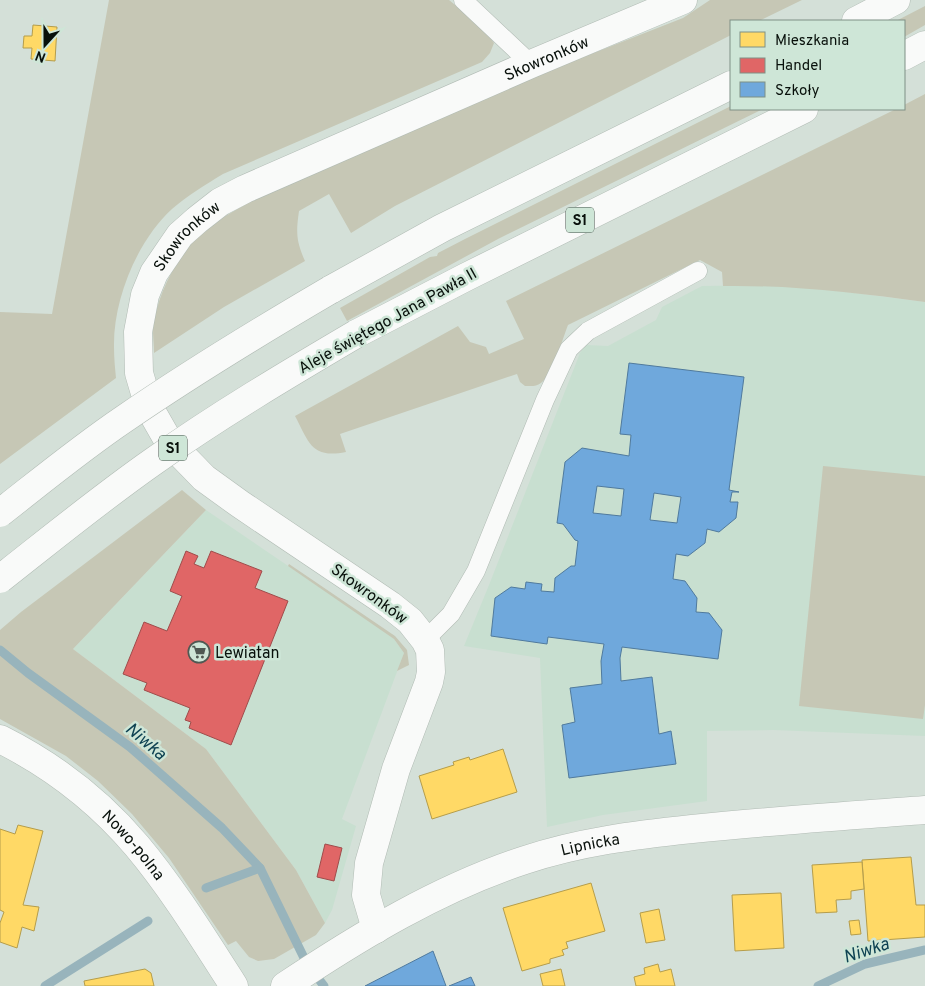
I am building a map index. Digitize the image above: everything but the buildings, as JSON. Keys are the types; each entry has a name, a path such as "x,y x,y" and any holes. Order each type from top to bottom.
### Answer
{"main road":[{"name":"Skowronków","path":"376,929 366,895 369,863 396,769 429,682 432,661 425,640 410,620 390,605 204,478 169,442 149,407 139,373 138,332 145,295 154,273 180,235 220,202 245,189 531,64 683,0"},
{"path":"858,20 896,0"},
{"path":"905,55 925,44"},
{"path":"0,513 123,419 330,290 442,228 730,85"},
{"name":"Aleje świętego Jana Pawła II","path":"0,579 102,498 154,461 235,406 356,334 466,277 802,110"},
{"name":"Nowo-polna","path":"0,739 63,776 106,814 136,845 177,898 234,986"},
{"name":"Lipnicka","path":"285,986 376,929 431,900 526,859 615,838 717,827 925,810"}],"lane":[{"path":"463,0 531,64"},
{"path":"425,640 451,614 476,572 546,400 569,349 588,331 698,271"}],"shaded area":[{"path":"109,0 449,0 481,26 494,43 490,53 482,62 223,174 172,209 148,237 138,254 123,291 115,329 116,378 0,464 0,312 52,314"},
{"path":"710,0 802,0 761,20 730,20 730,36 395,206 351,233 329,194 299,211 298,236 305,261 224,307 154,353 153,330 155,316 164,287 188,247 198,236 218,221 248,203 535,76 683,18"},
{"path":"925,6 925,25 905,36 905,20 898,20"},
{"path":"925,94 925,302 799,288 723,286 722,272 700,260 568,325 549,372 545,379 537,385 525,386 520,382 517,374 340,434 346,452 334,454 318,451 304,434 295,416 458,326 470,342 486,347 489,354 524,339 506,301 894,110 905,110 905,104"},
{"path":"730,106 730,110 761,110 498,239 347,321 340,308 465,239"},
{"path":"765,285 815,288 925,302 925,736 773,730 707,731 707,801 603,815 547,827 540,658 464,646 580,353 586,345 608,346 656,320 662,307 702,286"},
{"path":"823,466 925,476 925,705 923,719 799,706"},
{"path":"182,490 206,510 73,649 206,749 296,870 325,923 316,935 274,959 258,961 249,957 236,941 228,945 169,858 132,814 98,781 66,756 0,719 0,630"},
{"path":"206,510 384,631 394,639 404,653 342,819 356,826 332,910 325,923 296,870 206,749 73,649"},
{"path":"289,564 395,636 407,650 409,665 397,671 404,653 394,639 288,566"}],"waterway":[{"name":"Niwka","path":"0,650 28,673 130,747 222,828 260,868"},
{"name":"Niwka","path":"206,888 260,868 307,964 324,986"},
{"name":"Niwka","path":"45,986 148,921"},
{"name":"Niwka","path":"818,986 865,964 925,950"}],"place":[{"name":"Lewiatan","path":"199,652"}]}
